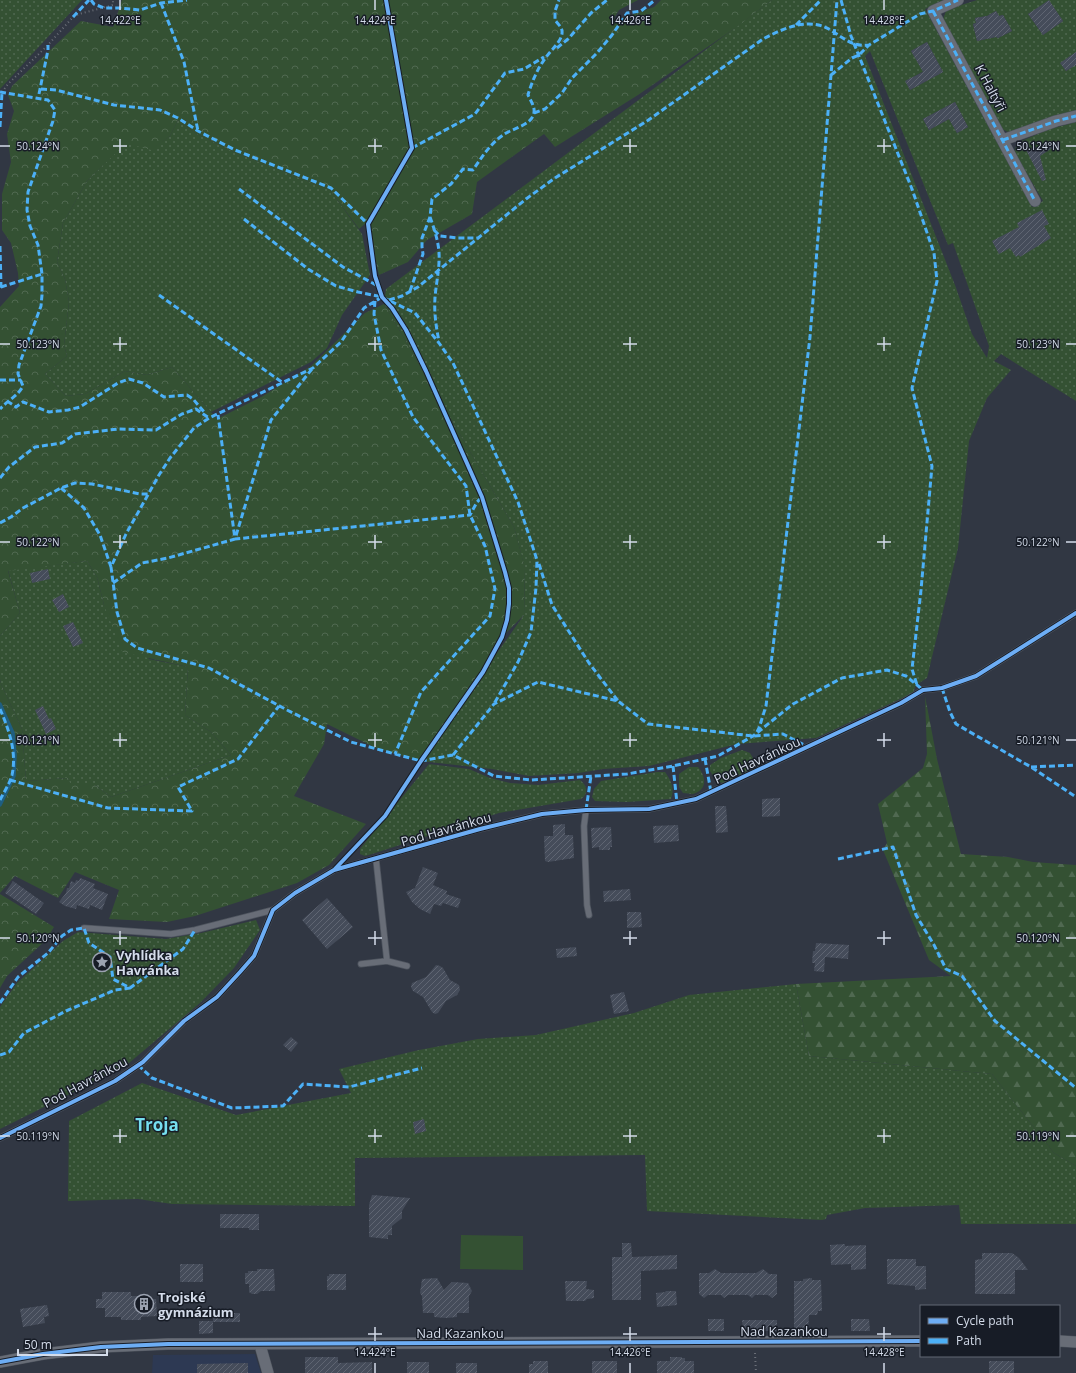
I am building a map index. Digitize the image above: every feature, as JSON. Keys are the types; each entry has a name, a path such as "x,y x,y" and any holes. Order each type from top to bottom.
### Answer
{"street":[{"name":"K Haltýři","path":"958,0 933,11 1035,201"},
{"path":"1003,140 1056,121 1076,116"},
{"name":"Nad Kazankou","path":"0,1362 43,1354 102,1347 168,1344 260,1345 920,1341"},
{"path":"1060,1342 1076,1342"},
{"path":"260,1345 268,1373"}],"lane":[{"name":"Pod Havránkou","path":"84,928 171,934 194,930 273,910 301,889 334,870 480,829 542,814 586,810 649,809 696,799 901,703 923,690 942,688 976,676 1076,613"},
{"path":"586,810 584,826 587,905 589,915"},
{"path":"376,859 387,960"},
{"name":"Pod Havránkou","path":"0,1138 115,1081 143,1062 184,1021 217,997 254,956 273,910"},
{"path":"361,964 387,960 407,966"}],"path":[{"path":"2,92 73,17 113,5 113,0"},
{"path":"755,1349 756,1373"}],"shaded area":[{"path":"255,1354 261,1373 152,1373 153,1355"}],"green space":[{"path":"0,0 82,0 0,89"},
{"path":"122,0 638,0 619,10 614,18 617,20 654,7 661,0 772,0 738,26 638,95 555,147 544,134 477,182 472,214 427,240 408,262 379,275 366,223 359,229 330,190 236,153 195,133 178,120 170,136 151,150 126,143 87,181 63,223 57,262 65,279 69,302 64,345 67,356 45,374 66,396 85,394 125,371 147,375 172,367 217,419 263,396 311,366 365,313 384,304 514,527 525,568 524,615 502,637 483,672 420,761 376,748 327,724 324,744 294,796 366,824 329,865 297,883 195,916 167,922 109,919 119,890 75,872 58,898 15,876 0,893 0,800 3,796 0,794 0,679 22,729 26,781 68,778 71,785 95,785 111,797 231,755 211,732 185,715 188,667 122,652 104,605 97,577 87,561 8,571 20,613 0,636 0,307 19,286 18,273 11,243 2,230 2,194 11,162 7,134 14,111 8,95 12,86 81,21 113,27"},
{"path":"772,0 943,0 925,9 1032,207 1043,201 1016,155 1015,150 1017,143 1047,130 1076,122 1076,401 1001,354 994,361 1011,370 987,398 969,441 958,548 927,678 916,685 913,693 816,738 737,744 649,766 529,776 492,769 420,761 524,615 525,569 514,527 384,304 386,289","holes":["927,42 943,72 910,90 906,81 924,71 911,51","870,51 948,245 953,243 989,346 987,358 972,334 955,285 865,56","955,102 968,127 957,133 949,119 929,130 923,119","1050,144 1040,156 1026,150"]},
{"path":"977,0 1076,0 1076,52 1061,63 1066,71 1075,65 1076,67 1076,110 1008,132 1002,129 943,19 946,11","holes":["1049,1 1063,21 1043,35 1028,14","996,11 999,16 1003,15 1012,31 998,38 996,37 977,41 973,24 976,23 975,18 987,16"]},
{"path":"178,120 195,133 236,153 330,190 362,234 370,275 342,315 327,348 311,362 211,412 172,367 147,375 125,371 85,394 66,396 45,374 67,356 64,345 69,302 65,279 57,262 63,223 87,181 126,142 151,149 170,136"},
{"path":"87,561 97,577 104,605 149,659 188,667 185,715 211,732 231,755 111,797 95,785 70,785 68,778 26,781 22,729 0,679 0,636 20,613 8,570"},
{"path":"925,696 937,759 961,854 1008,857 1033,862 1076,865 1076,1166 1054,1153 992,1074 809,1056 796,984 951,976 929,960 883,850 887,843 878,804 923,768 927,754"},
{"path":"742,750 750,753 754,760 752,766 747,771 723,783 717,782 710,771 710,765 721,758"},
{"path":"429,764 469,769 490,778 510,783 538,785 580,780 586,787 586,792 584,797 581,799 499,813 372,854 365,856 360,854 360,849"},
{"path":"689,767 698,767 704,778 701,789 693,794 683,793 679,787 679,774"},
{"path":"665,772 669,778 673,792 671,799 627,802 595,801 592,797 594,789 601,781"},
{"path":"0,894 54,927 46,940 7,976 0,988"},
{"path":"256,920 260,930 234,968 200,1003 129,1063 0,1129 0,1007 17,983 63,941 78,932 166,939 201,933"},
{"path":"796,984 809,1056 992,1074 1054,1153 1076,1166 1076,1224 961,1224 959,1205 865,1208 827,1215 826,1219 822,1220 647,1211 645,1155 355,1158 355,1206 172,1204 138,1199 68,1201 69,1121 142,1083 236,1115 351,1093 339,1069 419,1050 478,1039 536,1035 634,1013 689,995"},
{"path":"461,1235 523,1236 523,1270 460,1269"}],"building":[{"path":"1049,0 1063,21 1043,35 1028,14"},
{"path":"996,11 999,16 1003,15 1012,31 998,38 996,37 977,41 973,24 976,23 975,18 987,16"},
{"path":"927,42 943,72 910,90 905,81 923,72 911,51"},
{"path":"1076,52 1076,65 1066,71 1060,63"},
{"path":"955,102 968,127 957,133 949,119 929,130 923,119"},
{"path":"1060,141 1060,143 1040,156 1046,180 1042,181 1026,150"},
{"path":"1042,210 1049,224 1044,226 1051,238 1020,257 1019,255 1016,257 1010,248 999,254 992,241 1019,227 1017,223"},
{"path":"48,569 50,579 32,583 30,573"},
{"path":"63,594 69,607 59,612 52,600"},
{"path":"73,622 83,643 73,647 63,626"},
{"path":"43,706 56,729 46,734 35,710"},
{"path":"780,798 780,816 762,817 762,799"},
{"path":"715,806 726,806 728,832 716,833"},
{"path":"565,824 565,835 573,835 574,858 548,862 545,861 544,836 553,836 553,825"},
{"path":"678,825 679,841 654,843 653,826"},
{"path":"611,827 612,847 610,847 610,850 599,850 599,847 592,848 591,828"},
{"path":"423,867 438,873 433,885 447,891 446,894 461,899 458,908 443,903 441,906 434,904 430,914 420,909 412,902 406,892 415,888"},
{"path":"80,878 95,884 93,888 108,894 102,910 90,905 89,909 77,905 76,909 65,906 59,902 66,893 67,888 69,888 71,881 75,883 76,880 79,881"},
{"path":"13,881 44,903 36,914 5,893"},
{"path":"630,889 631,900 604,902 603,891"},
{"path":"327,898 353,927 327,949 302,920"},
{"path":"627,912 641,912 642,927 627,928"},
{"path":"816,943 849,945 848,959 825,957 824,972 814,971 815,963 812,963 813,951 815,951"},
{"path":"576,947 577,956 557,958 556,949"},
{"path":"436,965 443,968 450,980 459,985 460,990 457,995 446,1001 438,1013 435,1014 432,1012 423,997 413,991 411,987 412,983 426,977"},
{"path":"624,992 629,1011 614,1014 610,995"},
{"path":"291,1037 298,1043 291,1052 283,1045"},
{"path":"424,1119 426,1131 415,1134 413,1122"},
{"path":"372,1195 410,1198 402,1211 402,1218 392,1226 392,1235 388,1235 388,1239 369,1237 369,1205"},
{"path":"220,1214 259,1214 259,1230 249,1230 249,1228 220,1228"},
{"path":"622,1243 631,1243 632,1257 677,1255 677,1269 641,1271 641,1300 612,1300 612,1257 622,1257"},
{"path":"845,1244 845,1246 866,1245 866,1269 851,1270 851,1264 831,1265 830,1245"},
{"path":"982,1253 1012,1253 1019,1258 1028,1270 1015,1270 1015,1294 975,1294 975,1260 982,1259"},
{"path":"887,1259 916,1259 916,1266 926,1266 926,1289 915,1290 915,1286 887,1284"},
{"path":"180,1264 203,1264 203,1282 180,1282"},
{"path":"257,1269 274,1269 275,1291 261,1291 257,1294 252,1294 249,1292 249,1284 245,1284 245,1273 248,1273 248,1271 257,1271"},
{"path":"715,1269 721,1273 756,1273 763,1269 769,1274 777,1274 777,1294 772,1298 768,1295 755,1295 752,1298 748,1295 728,1295 724,1298 721,1295 708,1295 704,1298 699,1294 699,1273 709,1273"},
{"path":"329,1274 346,1274 346,1290 327,1290 327,1276 329,1276"},
{"path":"437,1278 444,1290 452,1282 468,1283 472,1291 469,1296 469,1313 457,1313 457,1317 446,1318 434,1317 434,1313 423,1313 422,1296 420,1293 422,1279"},
{"path":"812,1278 812,1280 821,1280 822,1311 818,1311 817,1315 809,1315 808,1331 794,1331 794,1281 803,1281 803,1279"},
{"path":"565,1281 587,1281 586,1289 594,1290 594,1298 587,1299 585,1301 566,1301"},
{"path":"665,1291 676,1291 677,1305 657,1307 656,1293 666,1292"},
{"path":"102,1292 131,1292 131,1296 149,1296 149,1299 156,1299 157,1316 141,1317 141,1320 121,1320 121,1317 105,1317 105,1308 96,1308 96,1299 102,1299"},
{"path":"47,1305 49,1316 44,1317 45,1323 23,1327 20,1309"},
{"path":"213,1313 240,1313 240,1322 213,1322 213,1333 199,1334 199,1321 213,1321"},
{"path":"708,1319 724,1319 724,1331 708,1331"},
{"path":"851,1319 869,1319 870,1331 851,1331"},
{"path":"742,1320 777,1320 777,1331 743,1331"},
{"path":"305,1357 338,1357 338,1363 372,1362 372,1373 305,1373"},
{"path":"670,1357 682,1357 685,1358 685,1361 694,1361 694,1373 657,1373 657,1361 670,1361"},
{"path":"533,1361 548,1361 548,1373 529,1373 529,1364 533,1364"},
{"path":"592,1361 617,1361 617,1373 592,1373"},
{"path":"989,1361 1014,1361 1014,1373 989,1373"},
{"path":"407,1362 429,1362 429,1373 407,1373"},
{"path":"248,1363 248,1373 197,1373 197,1364"},
{"path":"456,1363 477,1363 477,1373 456,1373"}],"waterway":[{"path":"0,704 13,733 15,755 14,776 0,805"}],"marked path":[{"path":"73,17 89,0"},
{"path":"91,0 94,4 104,8 140,10 161,3 187,0"},
{"path":"410,291 423,254 422,238 430,217 432,199 451,184 463,169 473,170 494,142 523,125 531,119 534,114 534,107 528,95 530,89 540,65 559,41 562,34 562,30 555,20 555,11 559,0"},
{"path":"557,48 568,39 591,13 607,0"},
{"path":"534,113 545,109 562,93 572,78 597,53 612,35 627,13 641,11 655,0"},
{"path":"796,25 821,0"},
{"path":"757,732 766,706 810,337 837,0"},
{"path":"841,0 851,36 912,189 934,253 937,281 912,388 932,466 921,590 912,669 917,685"},
{"path":"831,75 852,58 859,55 869,45 920,14 933,11 958,0"},
{"path":"161,3 184,62 198,131"},
{"path":"933,11 1035,201"},
{"path":"389,300 402,296 418,287 526,199 555,178 647,121 763,39 797,25 815,24 832,31 854,44 869,45"},
{"path":"39,94 48,45"},
{"path":"412,148 475,114 505,73 524,69 544,57"},
{"path":"41,89 56,90 114,105 160,110 178,118 198,131 235,150 331,188 368,224"},
{"path":"0,92 48,100 55,110 53,121 28,192 27,210 30,226 38,245 42,274 41,306 19,365 18,374 23,386 18,393 0,409"},
{"path":"0,127 2,92"},
{"path":"1003,140 1056,121 1076,116"},
{"path":"239,189 343,267 378,286"},
{"path":"430,217 437,239 439,252 435,303 439,341"},
{"path":"244,219 308,269 336,286 382,297 415,313 453,363 518,502 537,560 536,588 531,632 518,662 494,704"},
{"path":"434,230 440,236 479,238"},
{"path":"0,246 0,289"},
{"path":"1,287 42,274"},
{"path":"159,295 283,383"},
{"path":"382,297 364,308 341,342 313,368 209,418 194,428 170,458 126,534 111,567 117,612 125,639 137,648 209,668 351,742 421,761 453,755 494,776 531,780 627,774 718,756 753,736 793,704 842,678 887,670 906,676 923,690"},
{"path":"375,301 374,314 381,350 413,417 466,486 470,515 485,546 495,589 490,616 421,692 395,754"},
{"path":"312,369 271,420 235,539 470,515 477,502 482,497"},
{"path":"7,401 16,407 23,402 49,412 68,410 80,407 118,383 129,379 143,383 164,397 187,395 193,399 205,413"},
{"path":"0,380 21,380"},
{"path":"0,478 9,467 35,447 62,443 75,434 118,429 156,430 182,414 196,409 209,418"},
{"path":"113,583 142,563 168,558 235,539 218,415"},
{"path":"0,523 23,508 61,488 75,483 92,484 140,494 149,494"},
{"path":"61,488 84,508 100,535 111,567"},
{"path":"539,564 552,605 589,663 618,701"},
{"path":"453,755 494,704 538,682 618,701 648,724 753,736 783,734 808,747"},
{"path":"942,688 950,712 956,724 1031,767 1076,797"},
{"path":"10,780 108,808 192,811 178,787 238,759 279,706"},
{"path":"0,709 9,733 14,758 12,775 0,800"},
{"path":"705,759 711,792"},
{"path":"1031,767 1076,765"},
{"path":"673,766 677,803"},
{"path":"586,810 591,776"},
{"path":"838,859 893,847 916,915 946,969 962,976 995,1021 1076,1088"},
{"path":"0,1003 18,977 48,953 62,936 71,930 84,928 89,943 110,957 113,979 130,988 183,949 195,930"},
{"path":"0,1055 9,1052 24,1033 66,1011 115,990 130,988"},
{"path":"138,1065 152,1078 232,1108 283,1106 303,1084 349,1087 422,1068"}],"cycle path":[{"path":"334,870 385,816 483,672 502,637 507,620 509,604 509,588 505,572 482,497 426,371 406,330 392,308 382,297 375,276 368,224 412,148 386,0"},
{"path":"0,1138 115,1081 143,1062 184,1021 217,997 254,956 273,910 295,893 334,870 480,829 542,814 586,810 649,809 696,799 901,703 923,690 942,688 976,676 1076,613"},
{"path":"0,1362 43,1354 101,1347 168,1344 920,1341"}],"place":[{"name":"Vyhlídka Havránka","path":"102,962"},
{"name":"Trojské gymnázium","path":"144,1304"}],"district":[{"name":"Troja","path":"157,1125"}]}
